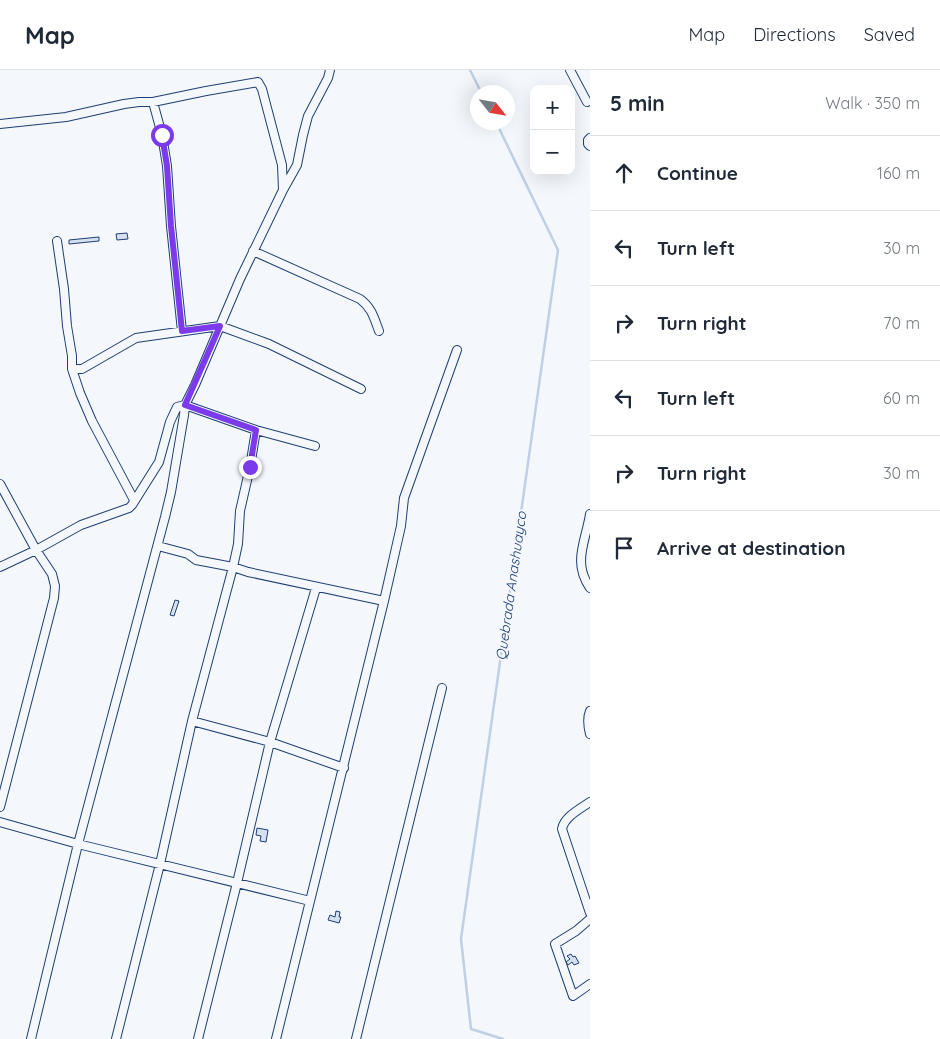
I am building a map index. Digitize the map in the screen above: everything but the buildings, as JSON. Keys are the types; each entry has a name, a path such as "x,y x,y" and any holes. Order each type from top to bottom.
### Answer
{"street":[{"path":"31,1039 78,844 158,546 171,492 185,405 240,279 297,165 308,116 328,78 330,70"},
{"path":"570,70 587,102"},
{"path":"0,124 66,117 124,104 153,102 258,82 262,89 282,164 283,190"},
{"path":"153,102 162,135 167,166 182,331"},
{"path":"590,138 588,140 590,146"},
{"path":"57,241 72,356 72,369 92,422 134,500"},
{"path":"254,250 360,299 371,312 379,331"},
{"path":"72,369 82,369 136,338 220,326 268,344 361,389"},
{"path":"276,1039 384,601 401,526 404,498 456,350"},
{"path":"0,567 81,525 129,508 159,462 170,422 177,407 185,405 256,430 315,446"},
{"path":"116,1039 160,864 192,721 233,567 238,544 240,511 256,430"},
{"path":"0,484 36,550 52,574 55,586 54,598 0,807"},
{"path":"590,514 580,560 582,573 590,588"},
{"path":"158,546 188,554 196,560 233,567 316,588 384,601"},
{"path":"198,1039 270,742 316,588"},
{"path":"356,1039 442,688"},
{"path":"590,711 588,720 590,734"},
{"path":"192,721 270,742 344,768"},
{"path":"590,802 562,824 562,829 590,913"},
{"path":"0,822 78,844 310,901"},
{"path":"590,919 576,931 555,944 573,996 590,984"}],"waterway":[{"name":"Quebrada Anashuayco","path":"470,70 478,85"},
{"name":"Quebrada Anashuayco","path":"500,130 558,250 461,939 471,1029 503,1039"}],"route":[{"path":"162,135 167,166 182,331 220,326 185,405 256,430 250,467"}]}
